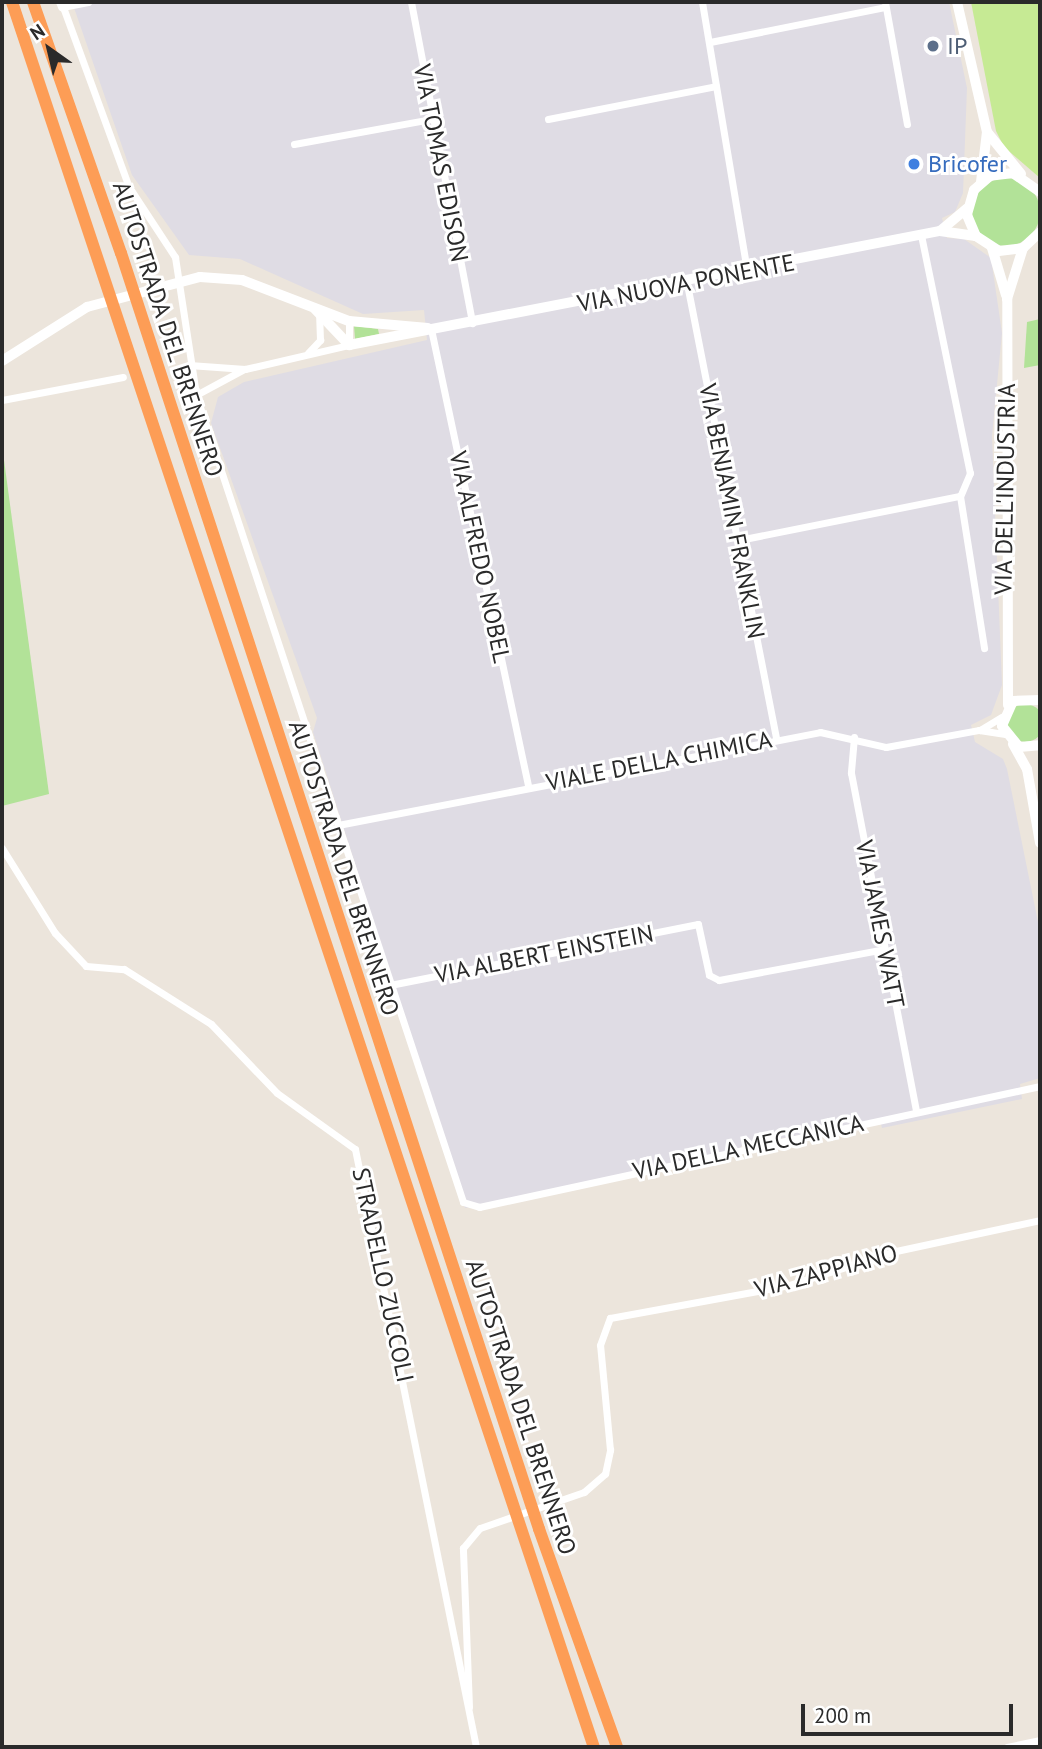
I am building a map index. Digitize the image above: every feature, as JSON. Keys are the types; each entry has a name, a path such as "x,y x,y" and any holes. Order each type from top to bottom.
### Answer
{"highway":[{"name":"AUTOSTRADA DEL BRENNERO","path":"12,2 594,1747"},
{"name":"AUTOSTRADA DEL BRENNERO","path":"33,2 121,253 547,1553 617,1747"}],"street":[{"path":"88,2 62,4 126,180 175,257 196,395 390,985"},
{"name":"VIA TOMAS EDISON","path":"411,2 431,119 472,323"},
{"path":"702,2 747,271"},
{"path":"957,2 987,132 980,183 968,207 976,236 992,248 1023,248 1040,232"},
{"path":"710,42 885,4 907,124"},
{"path":"548,120 716,86"},
{"path":"294,144 431,119"},
{"path":"987,132 1024,177 1040,191"},
{"path":"980,183 1001,173 1024,177"},
{"name":"VIA NUOVA PONENTE","path":"940,231 968,207"},
{"name":"VIA NUOVA PONENTE","path":"245,369 308,353 687,284 940,231 976,236"},
{"path":"921,235 970,472 960,496 985,648"},
{"name":"VIA DELL'INDUSTRIA","path":"992,248 1007,299"},
{"name":"VIA DELL'INDUSTRIA","path":"1008,705 1010,678 1004,620 1007,299 1023,248"},
{"name":"VIA NUOVA PONENTE","path":"2,360 76,312 152,285 200,276 242,280 349,321 431,329"},
{"name":"VIA BENJAMIN FRANKLIN","path":"687,284 776,738"},
{"path":"315,309 349,345"},
{"path":"308,353 322,334 315,309"},
{"path":"349,321 349,345"},
{"path":"379,325 384,338"},
{"name":"VIA ALFREDO NOBEL","path":"431,329 528,785"},
{"path":"190,365 245,369"},
{"path":"196,395 245,369"},
{"path":"2,400 123,377"},
{"path":"739,540 960,496"},
{"path":"1010,678 1026,696 1040,700"},
{"path":"1026,696 1008,705 1002,717 1004,734 1027,769 1040,843"},
{"name":"VIALE DELLA CHIMICA","path":"338,825 528,785 776,738 832,732 886,747 979,730 1002,717"},
{"name":"VIALE DELLA CHIMICA","path":"979,730 1004,734"},
{"name":"VIA JAMES WATT","path":"854,737 850,773 916,1111"},
{"path":"1013,744 1039,745 1027,769"},
{"name":"STRADELLO ZUCCOLI","path":"2,848 55,933 86,966 124,970 211,1024 277,1093 355,1149 476,1747"},
{"name":"VIA ALBERT EINSTEIN","path":"390,985 698,923 709,975 719,980 884,948"},
{"name":"VIA DELLA MECCANICA","path":"390,985 463,1202 479,1207 1039,1086"},
{"name":"VIA ZAPPIANO","path":"469,1708 473,1696 462,1552 472,1534 489,1524 591,1488 608,1467 600,1345 610,1318 789,1285 896,1251 1040,1220"},
{"path":"1007,1747 1040,1740"}],"shaded area":[{"path":"72,2 949,2 967,88 963,193 955,212 942,218 947,238 964,239 991,258 1002,333 992,436 1002,685 991,715 971,725 975,742 1003,759 1007,769 1040,932 1040,1078 1020,1084 1022,1099 882,1128 880,1120 741,1146 742,1155 465,1208 313,732 317,718 211,423 218,397 244,382 427,340 424,310 363,314 240,259 189,255 132,175"}],"green space":[{"path":"971,2 1040,2 1040,178 1004,147 996,131"},
{"path":"1006,178 1019,181 1030,188 1037,199 1040,212 1037,225 1030,236 1019,243 1006,246 993,243 982,236 975,225 972,212 975,199 982,188 993,181"},
{"path":"1040,319 1040,365 1024,368 1027,322"},
{"path":"354,326 378,329 379,334 355,339"},
{"path":"2,445 49,794 2,806"},
{"path":"1025,704 1038,710 1044,723 1038,736 1025,742 1012,736 1006,723 1012,710"}],"place":[{"name":"IP","path":"933,46"},
{"name":"Bricofer","path":"914,164"}]}
